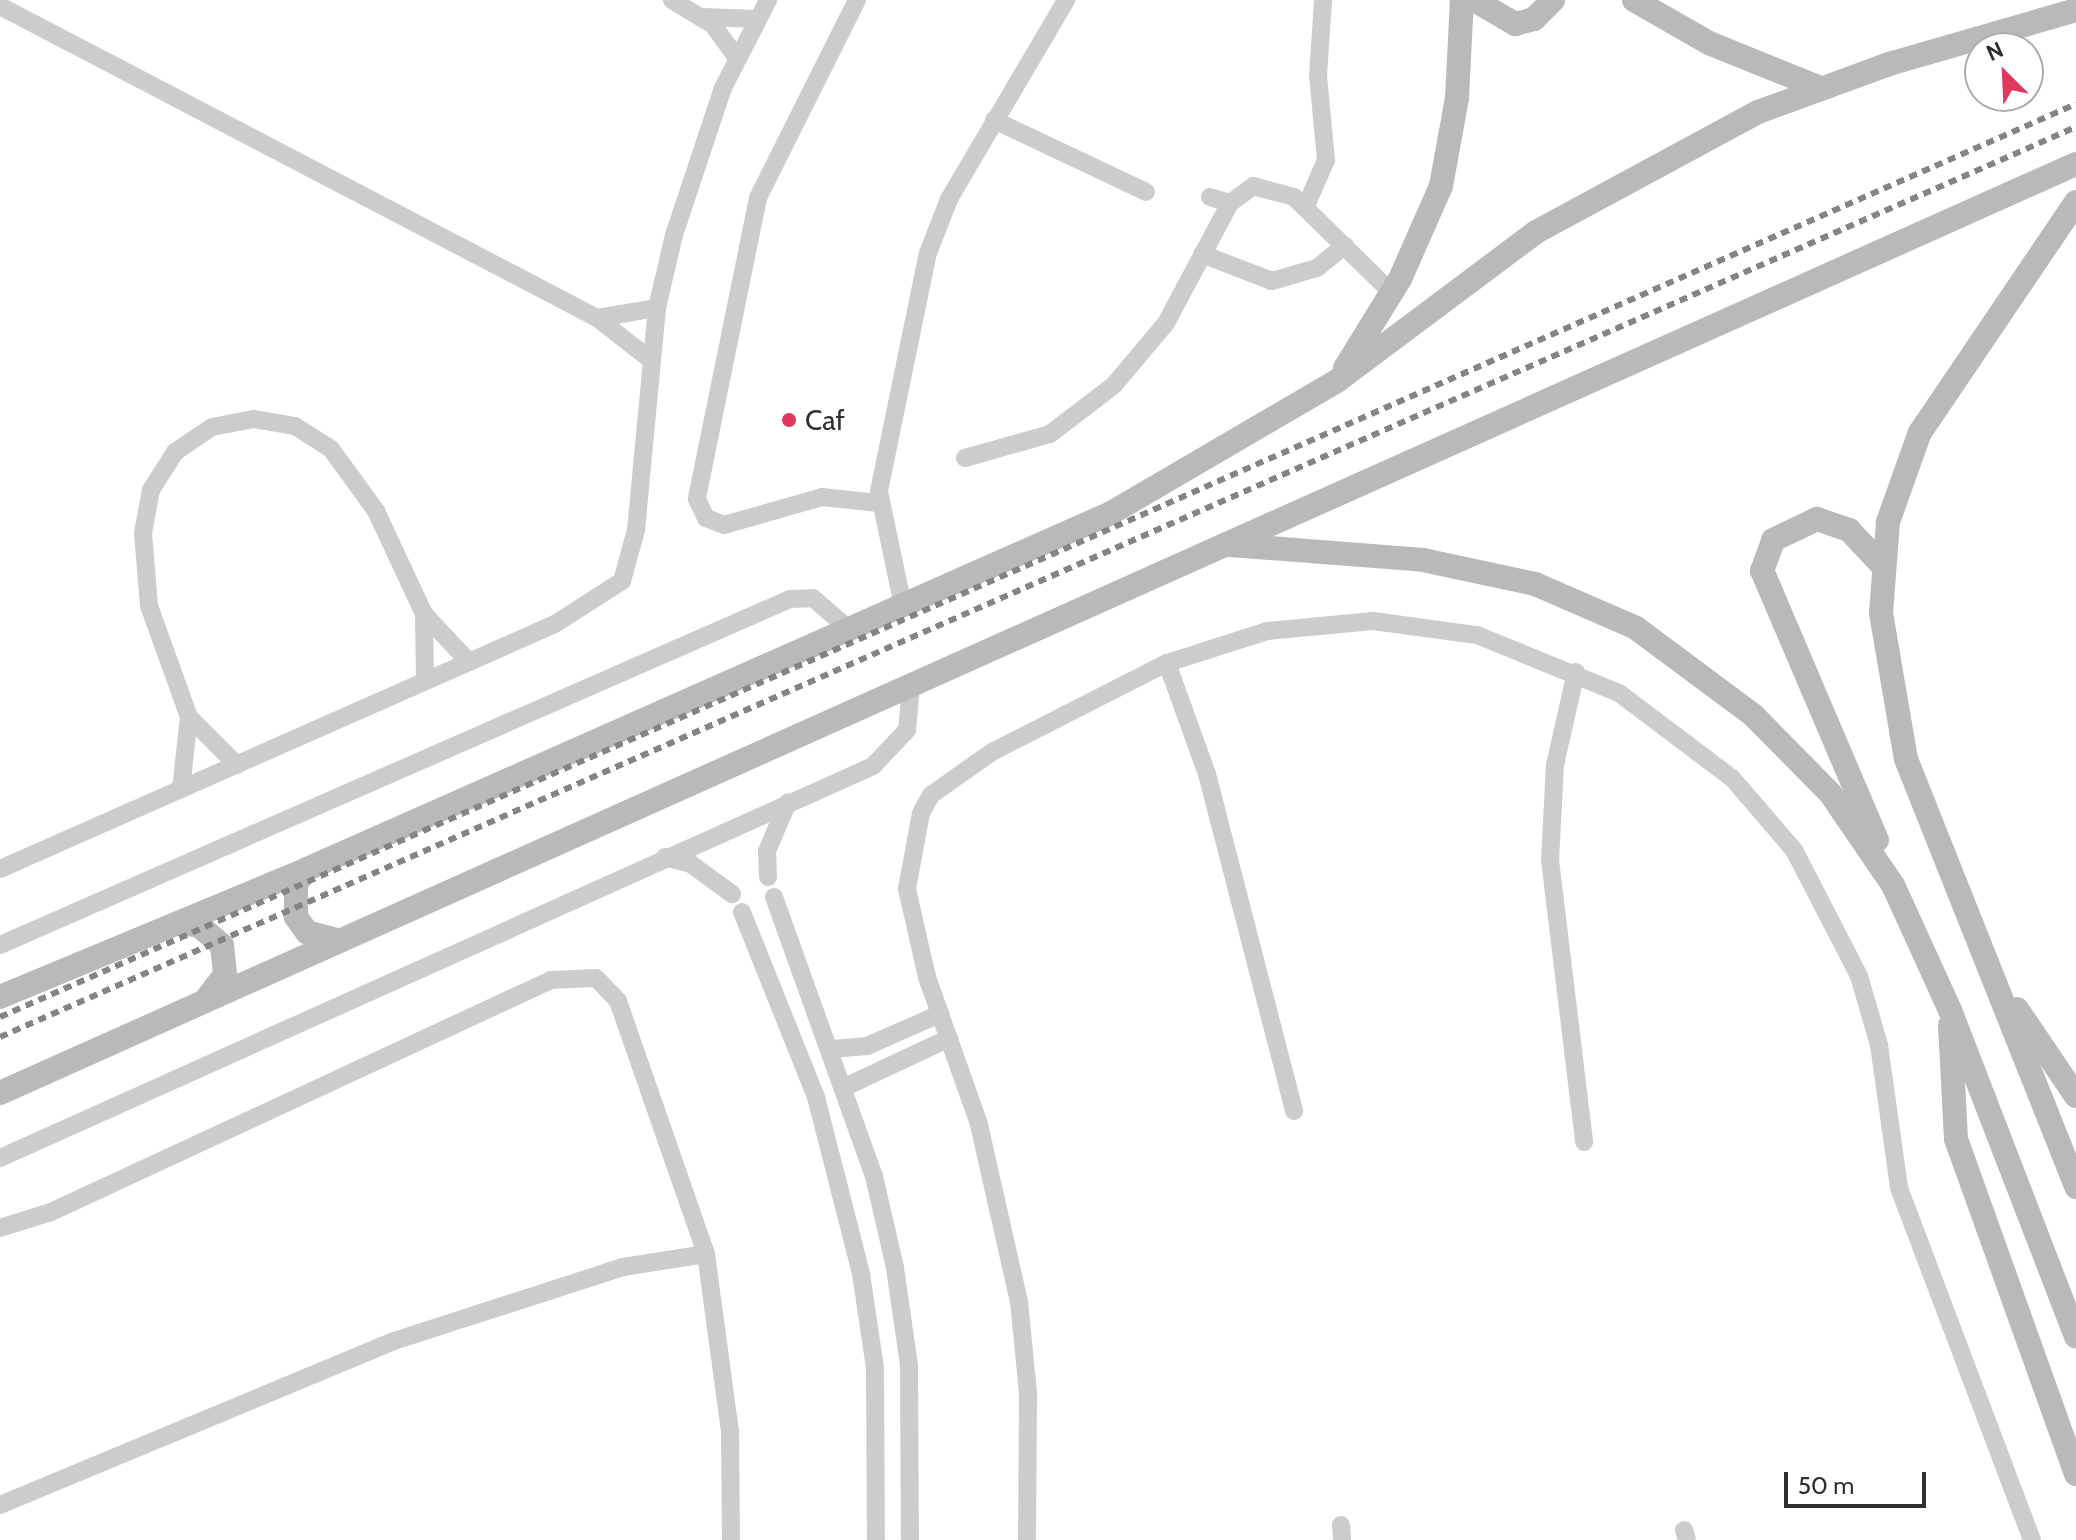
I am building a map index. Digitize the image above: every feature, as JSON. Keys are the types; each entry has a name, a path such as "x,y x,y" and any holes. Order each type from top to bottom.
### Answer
{"main road":[{"path":"1337,381 1392,293 1441,186 1457,98 1462,0"},
{"path":"1474,0 1515,24 1534,19 1553,0"},
{"path":"1634,0 1709,43 1818,87"},
{"path":"0,997 182,924 850,630 1187,474 1337,381 1547,225 1687,146 1818,87 2076,10"},
{"path":"0,1093 2076,164"},
{"path":"2076,202 1920,432 1888,522 1881,564 1885,665 1902,747 2000,987 2076,1187"},
{"path":"1881,564 1849,530 1817,519 1773,540 1762,571 1893,885 1950,1010 2076,1336"},
{"path":"1224,545 1355,553 1500,574 1636,628 1726,690 1806,766 1893,885"},
{"path":"307,869 296,883 296,917 307,932 340,941"},
{"path":"182,924 212,932 226,959 225,975 205,999"},
{"path":"2000,987 2076,1096"},
{"path":"1950,1010 1956,1139 2076,1474"}],"street":[{"path":"672,0 703,17 736,57"},
{"path":"0,869 584,610 622,581 636,530 657,308 691,176 736,57 768,0"},
{"path":"857,0 758,198 697,499 706,518 724,525 822,497 879,503"},
{"path":"903,606 879,503 928,253 994,120 1066,0"},
{"path":"1306,206 1326,160 1318,76 1323,0"},
{"path":"0,6 597,318 651,360"},
{"path":"703,17 757,19"},
{"path":"994,120 1146,192"},
{"path":"965,458 1033,442 1091,405 1151,344 1230,203 1266,185 1306,206 1392,293"},
{"path":"1210,197 1230,203"},
{"path":"1202,254 1272,281 1317,268 1345,245"},
{"path":"597,318 657,308"},
{"path":"237,765 189,717 149,606 143,533 159,477 175,452 212,427 268,421 295,426 331,449 376,511 424,614 469,662"},
{"path":"0,945 790,599 813,598 850,630"},
{"path":"424,614 425,681"},
{"path":"1027,1540 1028,1393 1019,1302 999,1198 940,1014 906,869 931,795 1048,719 1167,663 1267,631 1373,621 1477,635 1576,672 1659,718 1732,778 1794,850 1827,904 1870,1010 1899,1188 2032,1540"},
{"path":"1167,663 1207,774 1294,1111"},
{"path":"1576,672 1555,765 1550,860 1584,1142"},
{"path":"0,1158 888,758 907,730 911,685"},
{"path":"181,789 189,717"},
{"path":"768,877 767,851 788,802"},
{"path":"665,857 691,864 732,894"},
{"path":"774,897 845,1087 895,1268 910,1385 910,1540"},
{"path":"742,912 756,943 841,1184 875,1386 876,1540"},
{"path":"756,943 786,930"},
{"path":"0,1228 51,1212 551,980 581,974 618,1001 706,1254 730,1431 731,1540"},
{"path":"832,1049 867,1046 940,1014"},
{"path":"845,1087 949,1038"},
{"path":"0,1505 407,1337 623,1267 706,1254"},
{"path":"875,1386 910,1385"}],"railway":[{"path":"0,1017 2076,104"},
{"path":"0,1037 2076,127"}],"place":[{"name":"Caf","path":"789,420"}]}
